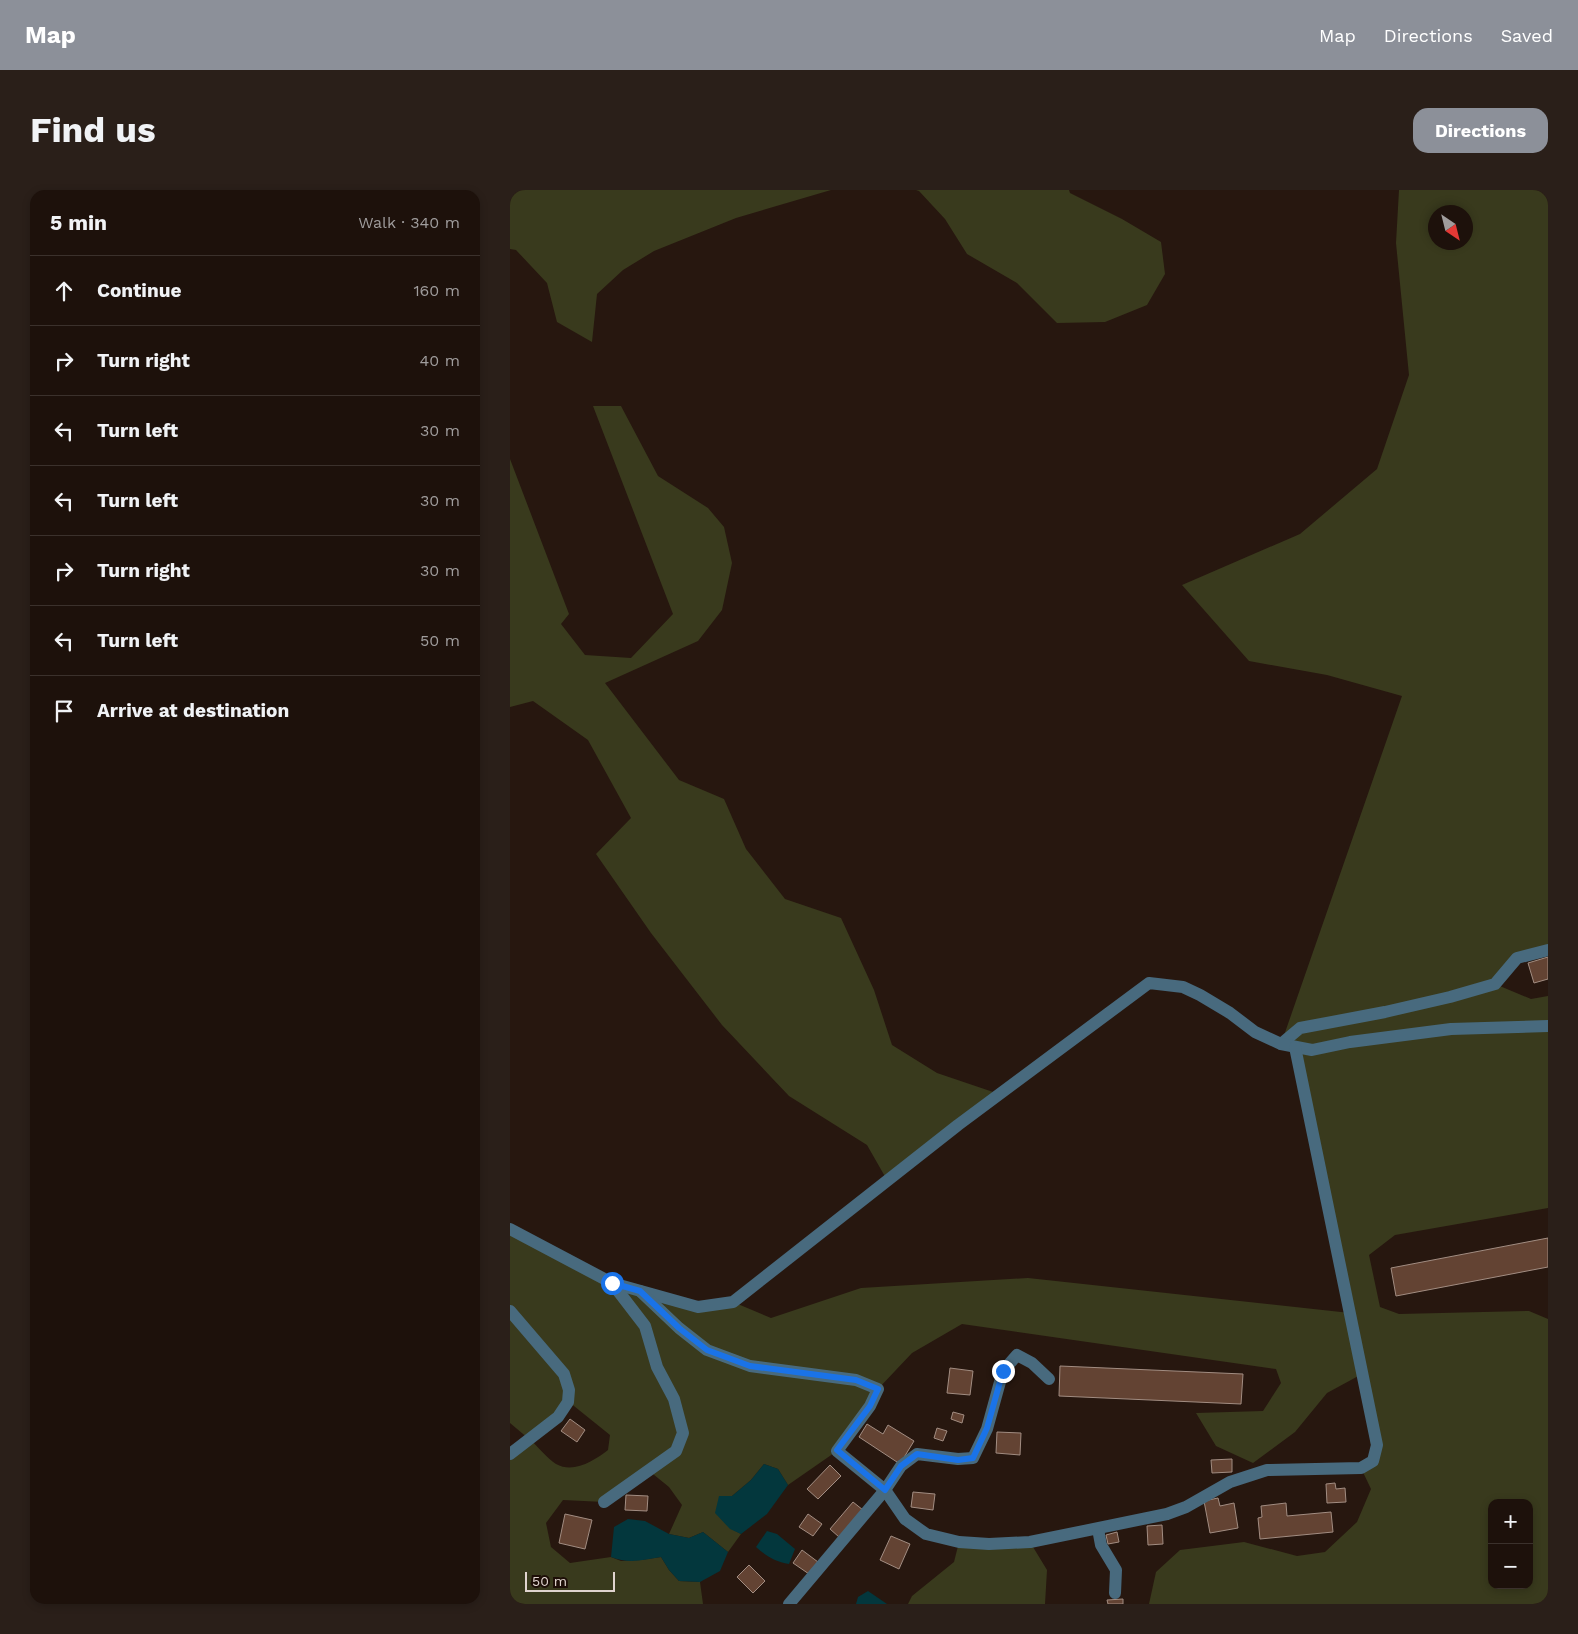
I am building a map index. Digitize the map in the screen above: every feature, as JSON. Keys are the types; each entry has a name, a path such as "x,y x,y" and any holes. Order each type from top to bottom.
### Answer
{"street":[{"path":"1281,1044 1300,1028 1385,1012 1495,984 1517,958 1548,950"},
{"path":"510,1230 612,1283 698,1307 733,1302 958,1125 1149,983 1182,987 1200,995 1230,1013 1256,1032 1281,1044 1312,1050 1350,1042 1451,1029 1548,1026"},
{"path":"640,1291 679,1328 707,1350 750,1366 856,1380 878,1389 870,1406 837,1450 885,1490 905,1519 926,1534 959,1542 989,1544 1030,1542 1167,1514 1186,1507 1230,1482 1267,1470 1361,1468 1373,1461 1377,1445 1295,1047"},
{"path":"604,1502 676,1451 683,1433 674,1399 656,1367 645,1326 612,1283"},
{"path":"510,1311 564,1374 568,1390 568,1402 558,1417 510,1454"},
{"path":"789,1604 885,1490 901,1466 917,1454 958,1460 973,1458 987,1428 1003,1371 1017,1355 1032,1363 1049,1379"},
{"path":"1098,1529 1101,1545 1116,1570 1116,1593"}],"green space":[{"path":"510,190 831,190 736,218 654,251 623,270 597,294 592,342 557,322 547,283 516,250 510,249"},
{"path":"916,190 1069,190 1070,193 1122,219 1161,242 1165,274 1147,305 1105,322 1057,323 1017,283 967,254 945,219"},
{"path":"1399,190 1548,190 1548,950 1517,958 1495,984 1531,999 1548,996 1548,1208 1395,1235 1369,1255 1380,1307 1399,1314 1529,1311 1548,1319 1548,1604 1149,1604 1156,1572 1180,1550 1244,1542 1297,1556 1325,1552 1357,1522 1371,1489 1361,1468 1373,1461 1362,1374 1327,1393 1295,1432 1253,1463 1216,1446 1196,1413 1263,1411 1281,1383 1276,1369 962,1324 912,1353 878,1389 837,1451 788,1485 778,1469 764,1464 751,1480 732,1496 730,1528 741,1534 728,1552 703,1532 689,1538 669,1534 682,1505 669,1487 648,1470 604,1502 563,1500 546,1523 551,1547 570,1563 611,1557 621,1561 661,1557 679,1581 700,1582 703,1604 510,1604 510,1454 529,1439 510,1423 510,1229 612,1283 698,1307 733,1302 771,1318 861,1288 1028,1278 1350,1313 1295,1047 1281,1044 1402,696 1327,675 1249,661 1182,585 1300,534 1377,469 1409,375 1396,243","holes":["569,1402 610,1435 608,1450 597,1458 577,1467 563,1467 556,1464 530,1439"]},
{"path":"593,406 621,406 658,476 708,508 724,527 732,563 722,610 698,641 605,683 679,780 724,799 746,849 785,899 841,918 874,990 892,1045 937,1073 999,1094 887,1180 867,1145 789,1096 722,1025 651,933 596,854 631,818 588,740 533,701 510,707 510,459 569,614 561,624 585,655 631,658 673,614"},
{"path":"959,1542 1030,1542 1047,1570 1045,1604 908,1604 912,1596 954,1562"}],"water":[{"path":"764,1464 778,1469 788,1485 767,1514 741,1534 730,1529 715,1513 719,1496 732,1496 751,1480"},
{"path":"628,1519 645,1521 669,1534 689,1538 703,1532 728,1552 720,1571 700,1582 679,1581 661,1557 630,1561 611,1557 614,1527"},
{"path":"767,1531 777,1534 795,1549 789,1564 771,1558 756,1547"},
{"path":"868,1591 887,1604 856,1604 858,1597"}],"building":[{"path":"1548,957 1548,979 1534,983 1528,963"},
{"path":"1548,1238 1548,1267 1396,1296 1391,1268"},
{"path":"1060,1366 1243,1374 1241,1404 1059,1396"},
{"path":"950,1368 973,1371 970,1395 947,1393"},
{"path":"953,1412 964,1415 962,1423 951,1419"},
{"path":"570,1419 585,1430 577,1442 561,1431"},
{"path":"867,1424 883,1434 888,1425 914,1441 900,1464 859,1437"},
{"path":"937,1428 947,1431 943,1441 934,1438"},
{"path":"997,1432 1021,1433 1020,1455 996,1453"},
{"path":"1232,1459 1232,1472 1212,1473 1211,1460"},
{"path":"830,1465 841,1476 818,1499 807,1489"},
{"path":"1335,1483 1336,1489 1345,1488 1346,1502 1327,1503 1326,1484"},
{"path":"913,1492 935,1494 933,1510 911,1507"},
{"path":"626,1495 648,1496 647,1511 625,1510"},
{"path":"1218,1498 1220,1506 1234,1503 1238,1528 1210,1533 1204,1501"},
{"path":"853,1502 863,1510 839,1537 830,1529"},
{"path":"1286,1503 1287,1516 1331,1512 1333,1532 1260,1539 1258,1518 1262,1517 1261,1506"},
{"path":"565,1514 592,1520 585,1549 559,1543"},
{"path":"808,1514 822,1524 813,1536 799,1527"},
{"path":"1162,1525 1163,1544 1148,1545 1147,1526"},
{"path":"1117,1532 1119,1542 1108,1544 1106,1535"},
{"path":"891,1536 910,1544 899,1569 880,1560"},
{"path":"802,1550 818,1562 809,1574 793,1563"},
{"path":"749,1565 765,1581 753,1593 737,1577"},
{"path":"1123,1599 1123,1604 1108,1604 1107,1600"}],"route":[{"path":"612,1283 640,1291 679,1328 707,1350 750,1366 856,1380 878,1389 870,1406 837,1450 885,1490 901,1466 917,1454 958,1460 973,1458 987,1428 1003,1371"}]}
